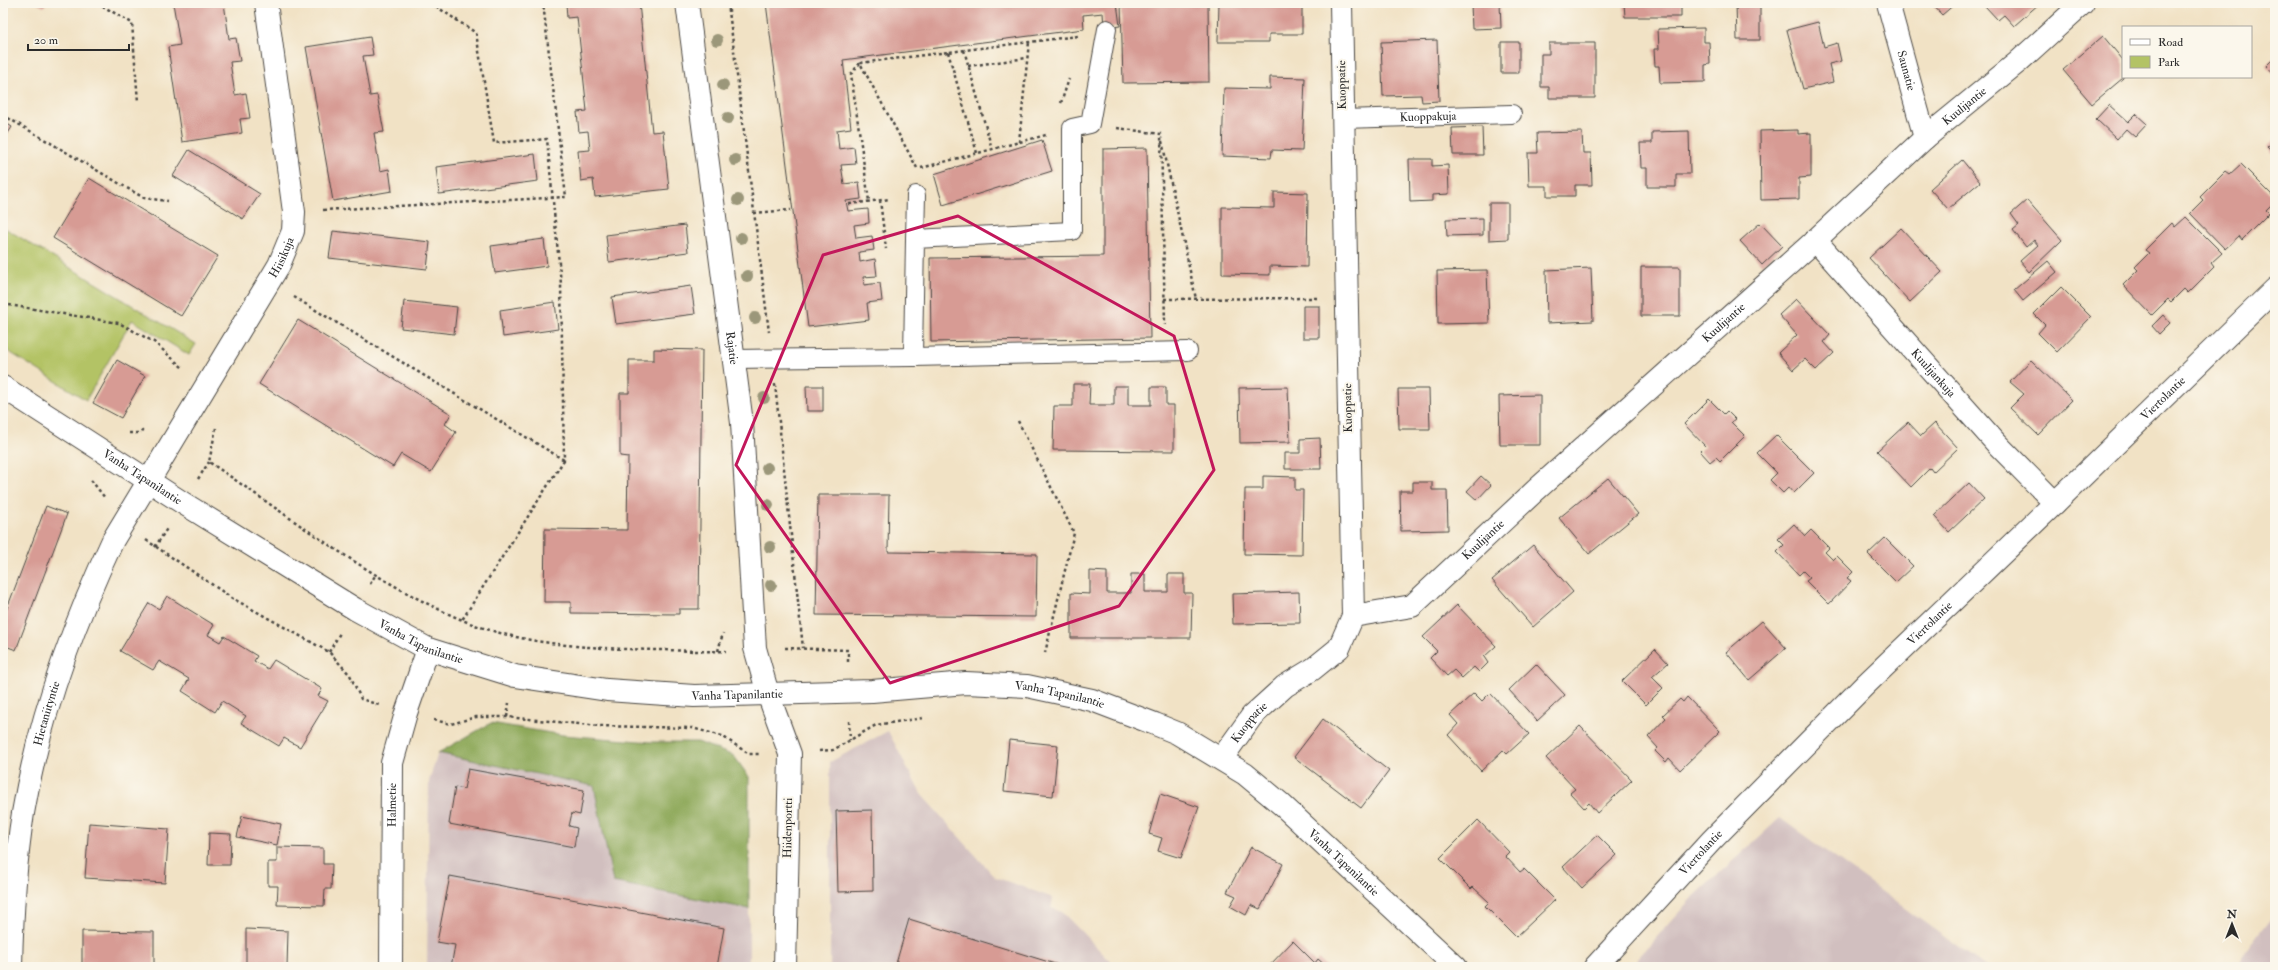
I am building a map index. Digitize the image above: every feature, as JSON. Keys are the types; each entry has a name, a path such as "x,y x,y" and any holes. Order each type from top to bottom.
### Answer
{"street":[{"name":"Hiisikuja","path":"150,480 279,265 293,231 294,212 266,3"},
{"name":"Rajatie","path":"687,3 735,359 742,423 755,648 768,694"},
{"name":"Kuoppatie","path":"1222,758 1252,716 1285,686 1313,669 1339,648 1353,616 1341,3"},
{"name":"Saunatie","path":"1888,3 1924,138"},
{"name":"Kuulijantie","path":"1353,616 1412,606 1536,490 1815,240 1924,138 2018,62 2083,3"},
{"name":"Kuulijankuja","path":"1815,240 1997,444 2055,503"},
{"name":"Viertolantie","path":"1595,967 1712,840 1865,684 2055,503 2275,288"},
{"name":"Vanha Tapanilantie","path":"3,387 150,480 183,503 355,608 428,649 515,676 607,690 694,696 872,691 966,683 1027,686 1092,700 1177,734 1222,758 1245,774 1281,804 1456,967"},
{"name":"Hietaniityntie","path":"11,967 16,874 23,813 31,771 62,660 96,576 113,540 150,480"},
{"name":"Halmetie","path":"391,967 392,763 406,713 428,649"},
{"name":"Hiidenportti","path":"768,694 790,754 786,967"}],"lane":[{"path":"915,239 1072,231 1081,126 1107,29"},
{"name":"Kuoppakuja","path":"1343,119 1512,114"},
{"path":"913,357 916,195"},
{"path":"735,359 772,357 913,357 1188,351"}],"path":[{"path":"97,3 132,23 138,102"},
{"path":"431,3 476,33 494,144 547,139 561,284 564,460 462,620"},
{"path":"319,210 553,199 566,197 543,3"},
{"path":"728,3 772,357 803,648 848,650"},
{"path":"869,202 851,74 860,63 1083,35 1081,41"},
{"path":"1019,142 1029,42"},
{"path":"964,50 992,149"},
{"path":"948,52 977,153"},
{"path":"968,66 1027,58"},
{"path":"849,204 916,195 917,169 860,63"},
{"path":"1060,104 1070,74"},
{"path":"3,115 144,198 168,201"},
{"path":"917,169 1081,126 1161,134"},
{"path":"1161,134 1196,299"},
{"path":"1161,134 1165,352"},
{"path":"754,213 791,210"},
{"path":"290,294 564,460"},
{"path":"1164,299 1346,297"},
{"path":"3,304 119,322 154,342 188,373"},
{"path":"1018,421 1074,533 1045,653"},
{"path":"217,426 209,462 376,574 424,602 462,620 522,639 592,648 718,651"},
{"path":"127,433 140,433 146,428"}],"highlighted area":[{"path":"958,216 1174,336 1214,470 1119,606 890,683 736,465 823,255"}],"shaded area":[{"path":"888,731 921,794 995,877 1053,898 1051,908 1062,912 1116,967 830,967 830,762"},
{"path":"438,753 594,786 613,882 749,909 749,967 427,967 429,781"},
{"path":"1780,818 1986,967 1630,967 1690,900"},
{"path":"2275,913 2275,967 2234,967"}],"green space":[{"path":"3,227 196,344 189,355 132,320 86,400 3,348"},
{"path":"491,723 563,735 652,742 698,742 734,756 749,777 749,909 613,882 594,786 438,753"}],"building":[{"path":"36,3 46,3 44,7"},
{"path":"173,3 224,3 229,39 236,38 240,61 230,62 235,95 246,93 250,118 240,119 242,133 182,142 168,47 180,45"},
{"path":"566,3 639,3 652,132 663,131 669,189 595,197 593,179 581,181 578,151 590,150 588,131 579,132 577,112 587,111 577,17 567,18"},
{"path":"766,3 1117,3 1120,26 1104,28 1103,13 1083,15 1084,29 843,60 851,128 837,130 839,149 854,147 856,164 841,165 844,184 859,182 861,199 846,201 848,211 868,209 869,223 854,225 856,238 872,236 874,250 859,252 860,262 875,259 877,276 863,277 864,285 880,283 882,301 867,303 869,320 808,327"},
{"path":"1121,3 1208,3 1209,82 1123,83"},
{"path":"1219,3 1302,3 1302,34 1269,34 1269,42 1218,42"},
{"path":"1471,3 1500,3 1501,28 1472,29"},
{"path":"1624,3 1681,3 1681,17 1625,17"},
{"path":"1736,3 1760,3 1760,40 1737,40"},
{"path":"1931,3 1956,3 1942,15"},
{"path":"1989,3 2040,3 2014,26 2004,15 1998,20 1985,6"},
{"path":"1818,22 1824,47 1837,43 1841,61 1829,64 1833,82 1803,89 1787,30"},
{"path":"1704,28 1704,42 1709,42 1710,64 1705,65 1705,82 1660,83 1659,66 1655,66 1654,49 1659,49 1658,29"},
{"path":"2103,36 2122,59 2123,78 2092,104 2063,70"},
{"path":"370,37 373,55 363,56 370,96 377,95 384,132 374,133 380,171 389,169 392,191 333,201 306,47"},
{"path":"1437,40 1439,101 1422,102 1421,95 1383,96 1381,42"},
{"path":"1501,42 1519,42 1519,73 1501,73"},
{"path":"1549,43 1595,43 1595,98 1549,98 1549,87 1541,87 1541,54 1549,54"},
{"path":"2275,57 2275,76 2266,66"},
{"path":"1270,77 1305,78 1302,151 1272,150 1271,158 1222,156 1224,88 1270,89"},
{"path":"2109,105 2128,122 2136,114 2147,124 2135,137 2126,129 2117,139 2096,119"},
{"path":"3,121 12,127 3,141"},
{"path":"1482,127 1483,155 1453,155 1452,128"},
{"path":"1798,130 1798,134 1811,133 1811,177 1799,178 1799,199 1761,200 1760,131"},
{"path":"1689,131 1690,174 1676,174 1676,187 1647,187 1647,168 1641,168 1640,143 1652,143 1652,132"},
{"path":"1582,132 1583,153 1591,153 1592,185 1575,185 1575,196 1547,196 1547,186 1529,186 1528,153 1538,153 1537,133"},
{"path":"1042,140 1052,171 943,205 934,174"},
{"path":"2275,140 2275,155 2267,147"},
{"path":"1147,148 1150,338 931,342 930,258 1103,256 1103,149"},
{"path":"189,150 260,194 243,219 173,176"},
{"path":"535,154 538,181 439,194 436,167"},
{"path":"1409,159 1432,159 1432,166 1448,165 1449,194 1432,195 1432,201 1410,202"},
{"path":"1962,160 1980,182 1948,209 1930,189"},
{"path":"2241,164 2275,198 2275,201 2266,210 2269,213 2242,240 2239,236 2225,249 2190,213 2203,200 2200,197 2226,171 2230,174"},
{"path":"89,178 218,256 181,316 53,238"},
{"path":"1274,192 1308,193 1307,267 1270,266 1270,275 1222,274 1222,207 1274,208"},
{"path":"2027,200 2062,240 2029,272 2020,261 2038,245 2034,240 2026,247 2013,230 2019,225 2011,214"},
{"path":"1489,203 1508,203 1508,239 1489,240"},
{"path":"2186,217 2222,253 2211,263 2214,267 2188,293 2184,289 2171,302 2168,299 2152,315 2123,285 2138,270 2135,267 2149,253 2145,250 2172,223 2175,227"},
{"path":"1483,218 1483,235 1447,236 1446,219"},
{"path":"1760,223 1782,246 1762,265 1740,241"},
{"path":"685,225 688,252 609,262 606,235"},
{"path":"1901,228 1942,272 1910,302 1869,258"},
{"path":"333,231 430,242 427,269 329,258"},
{"path":"544,239 547,266 495,273 491,246"},
{"path":"2048,261 2057,272 2023,301 2014,290"},
{"path":"1641,267 1680,267 1680,316 1641,316"},
{"path":"1591,268 1593,321 1547,323 1546,270"},
{"path":"1487,270 1489,323 1438,324 1437,271"},
{"path":"691,286 695,314 616,324 612,297"},
{"path":"2061,287 2091,317 2057,352 2038,333 2045,325 2034,314"},
{"path":"1796,299 1830,335 1824,342 1834,353 1816,370 1805,359 1793,370 1778,353 1797,335 1779,315"},
{"path":"404,301 457,307 454,334 401,328"},
{"path":"555,302 558,329 503,337 500,310"},
{"path":"1303,306 1319,306 1319,338 1303,338"},
{"path":"2163,315 2170,323 2159,334 2152,326"},
{"path":"298,320 451,414 445,424 456,432 431,472 401,454 393,467 259,384"},
{"path":"654,349 702,350 699,609 679,609 679,614 571,613 571,602 544,602 545,529 627,530 628,457 620,456 620,393 629,393 629,360 654,360"},
{"path":"117,360 145,376 121,418 93,403"},
{"path":"2031,360 2072,400 2038,435 2010,408 2024,394 2010,382"},
{"path":"1073,384 1090,384 1089,405 1114,405 1114,386 1128,386 1128,405 1151,405 1151,387 1166,387 1166,405 1174,405 1174,451 1053,450 1054,406 1073,406"},
{"path":"806,386 823,386 823,411 807,411"},
{"path":"1288,387 1290,442 1240,443 1239,388"},
{"path":"1398,389 1429,389 1430,429 1399,429"},
{"path":"1540,395 1540,445 1500,445 1499,396"},
{"path":"1709,399 1724,414 1727,411 1735,419 1731,422 1745,436 1720,461 1716,457 1710,462 1700,451 1705,446 1684,424"},
{"path":"1908,422 1921,436 1935,423 1958,448 1933,472 1930,468 1911,487 1877,451"},
{"path":"1776,435 1814,473 1794,493 1789,487 1783,493 1770,480 1777,473 1757,453"},
{"path":"1320,438 1321,469 1285,469 1285,453 1300,453 1300,439"},
{"path":"1263,476 1295,477 1295,490 1303,490 1302,555 1244,554 1245,489 1263,489"},
{"path":"1481,476 1491,485 1477,500 1467,491"},
{"path":"1608,478 1638,514 1589,554 1559,518"},
{"path":"1413,482 1432,482 1432,490 1447,490 1448,530 1401,531 1400,491 1413,491"},
{"path":"1969,483 1984,499 1949,532 1934,516"},
{"path":"818,495 889,495 888,552 1037,554 1036,617 816,615"},
{"path":"46,506 67,514 16,650 3,645 3,619"},
{"path":"1794,524 1805,536 1811,530 1829,548 1825,552 1833,560 1837,556 1853,572 1847,578 1851,581 1829,604 1806,581 1810,578 1803,571 1799,575 1777,552 1784,545 1778,539"},
{"path":"1885,538 1913,566 1896,582 1868,554"},
{"path":"1533,545 1573,592 1533,627 1492,580"},
{"path":"1090,571 1107,572 1107,593 1131,593 1131,574 1145,574 1145,592 1168,592 1168,574 1184,574 1184,593 1192,593 1191,638 1071,638 1071,593 1090,594"},
{"path":"1299,592 1300,623 1233,624 1232,594"},
{"path":"167,596 214,625 208,635 220,642 224,636 257,656 254,661 268,669 274,660 322,689 318,696 328,701 300,747 284,738 279,746 241,723 246,716 222,701 215,712 182,691 189,679 159,661 153,670 120,651 149,603 159,609"},
{"path":"1457,605 1496,646 1484,657 1488,663 1479,672 1474,667 1462,678 1454,670 1447,676 1430,658 1437,651 1423,637"},
{"path":"1762,621 1786,648 1749,680 1726,652"},
{"path":"1655,649 1668,663 1652,677 1663,688 1646,705 1622,681"},
{"path":"1536,664 1565,695 1537,721 1509,690"},
{"path":"3,683 7,684 3,697"},
{"path":"1474,693 1482,701 1490,693 1529,734 1507,754 1503,750 1481,771 1448,735 1458,724 1450,715"},
{"path":"1687,697 1720,731 1680,770 1669,758 1666,762 1655,751 1658,748 1648,737 1666,718 1663,715 1680,699 1683,702"},
{"path":"1323,719 1389,771 1361,808 1294,757"},
{"path":"1580,726 1632,780 1597,813 1589,803 1584,808 1570,793 1575,789 1546,758"},
{"path":"1009,740 1058,745 1053,796 1004,791"},
{"path":"468,769 584,790 580,815 572,813 569,826 577,828 574,847 449,824 455,787 464,789"},
{"path":"1160,794 1199,807 1181,858 1158,851 1162,838 1149,834"},
{"path":"872,810 873,891 838,892 836,811"},
{"path":"242,816 281,824 277,845 237,837"},
{"path":"1478,820 1509,852 1505,856 1520,872 1524,869 1555,900 1516,937 1485,906 1489,902 1473,887 1471,889 1440,858"},
{"path":"89,823 169,829 165,883 85,878"},
{"path":"209,833 231,834 230,865 208,865"},
{"path":"1597,835 1617,855 1582,888 1563,867"},
{"path":"277,847 323,848 323,864 332,864 331,889 325,889 324,906 277,905 278,886 268,886 268,862 277,862"},
{"path":"1251,847 1283,864 1260,909 1251,905 1246,915 1230,906 1236,896 1227,892"},
{"path":"450,876 724,928 717,967 451,967 455,945 437,942"},
{"path":"909,919 1065,967 895,967"},
{"path":"246,929 288,931 287,967 246,967"},
{"path":"82,931 154,932 154,967 82,967"},
{"path":"1293,941 1315,963 1318,959 1327,967 1268,967"}]}
